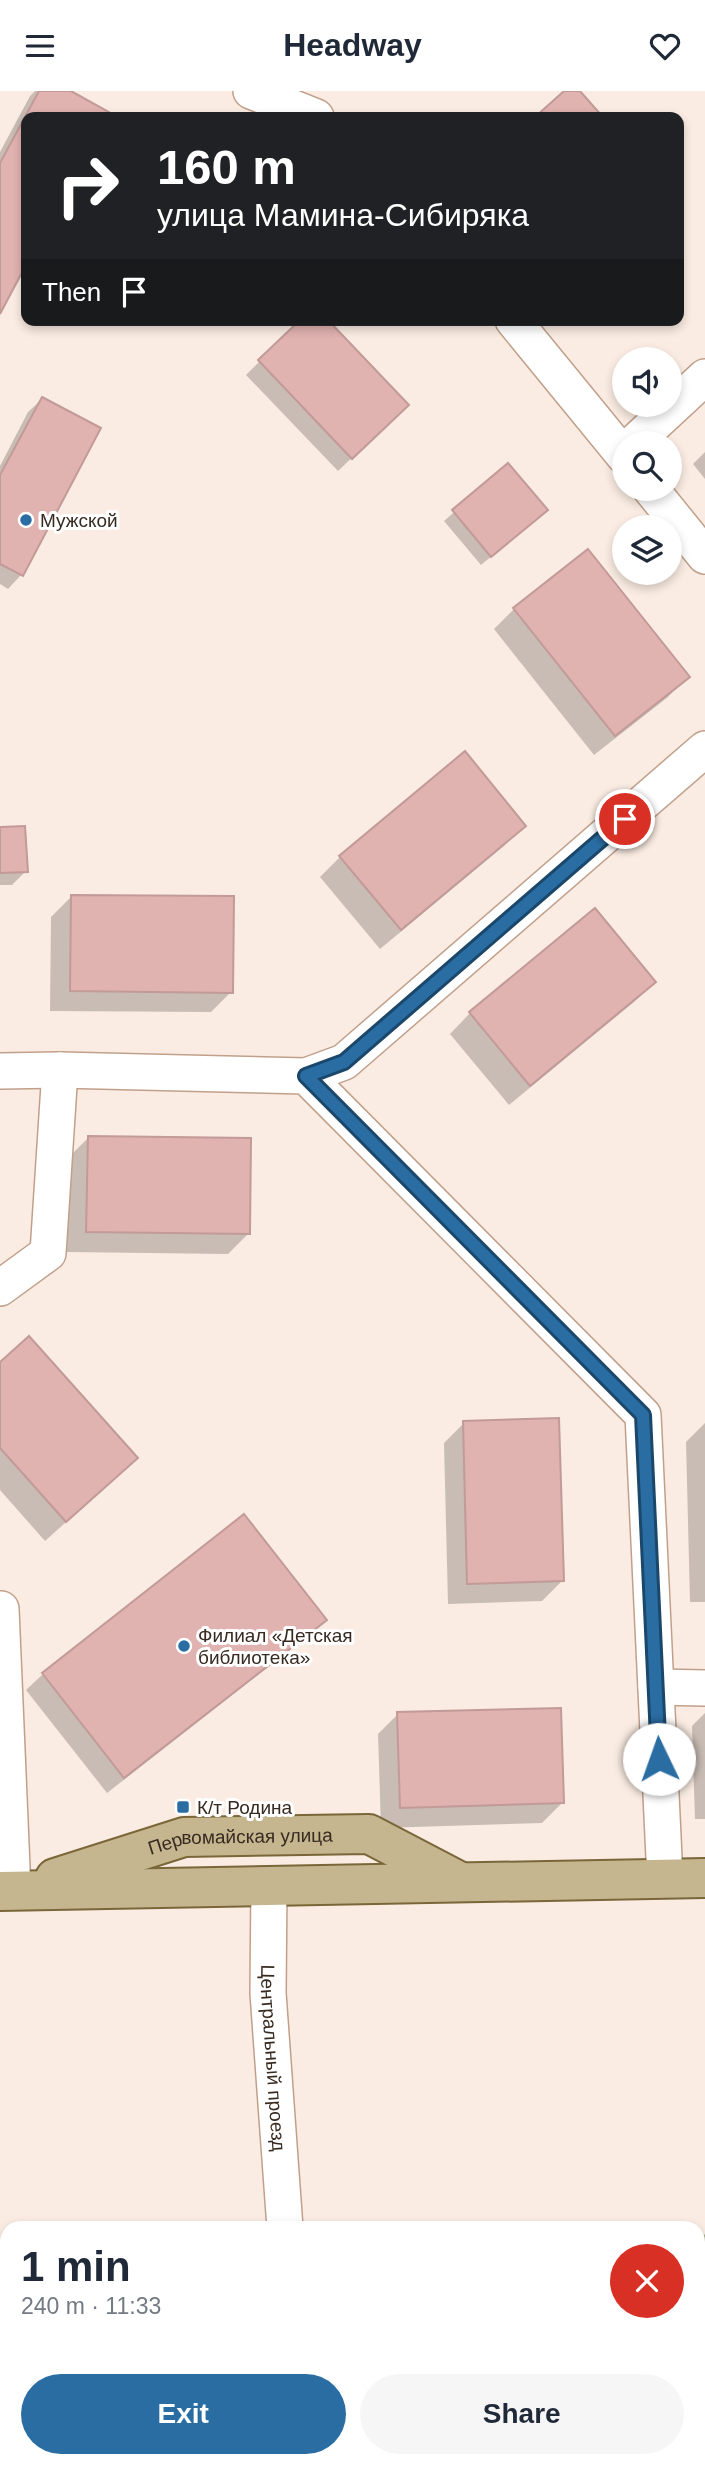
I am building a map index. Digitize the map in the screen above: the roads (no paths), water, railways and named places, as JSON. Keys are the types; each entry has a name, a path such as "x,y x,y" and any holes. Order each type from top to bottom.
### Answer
{"main road":[{"name":"Первомайская улица","path":"6,1891 184,1837 369,1834 461,1882"},
{"name":"Первомайская улица","path":"6,1891 705,1878"}],"street":[{"path":"251,91 306,106"},
{"path":"518,326 612,436"},
{"path":"648,431 705,377"},
{"path":"661,501 705,556"},
{"path":"0,1071 306,1076 344,1062 705,749"},
{"path":"0,1288 48,1253 60,1070"},
{"path":"306,1076 643,1415 665,1879"},
{"path":"1,1609 6,1891"},
{"path":"656,1687 705,1688"},
{"name":"Центральный проезд","path":"269,1887 268,1993 284,2211"}],"place":[{"name":"Мужской","path":"26,520"},
{"name":"Филиал «Детская библиотека»","path":"184,1646"},
{"name":"К/т Родина","path":"183,1807"}]}
